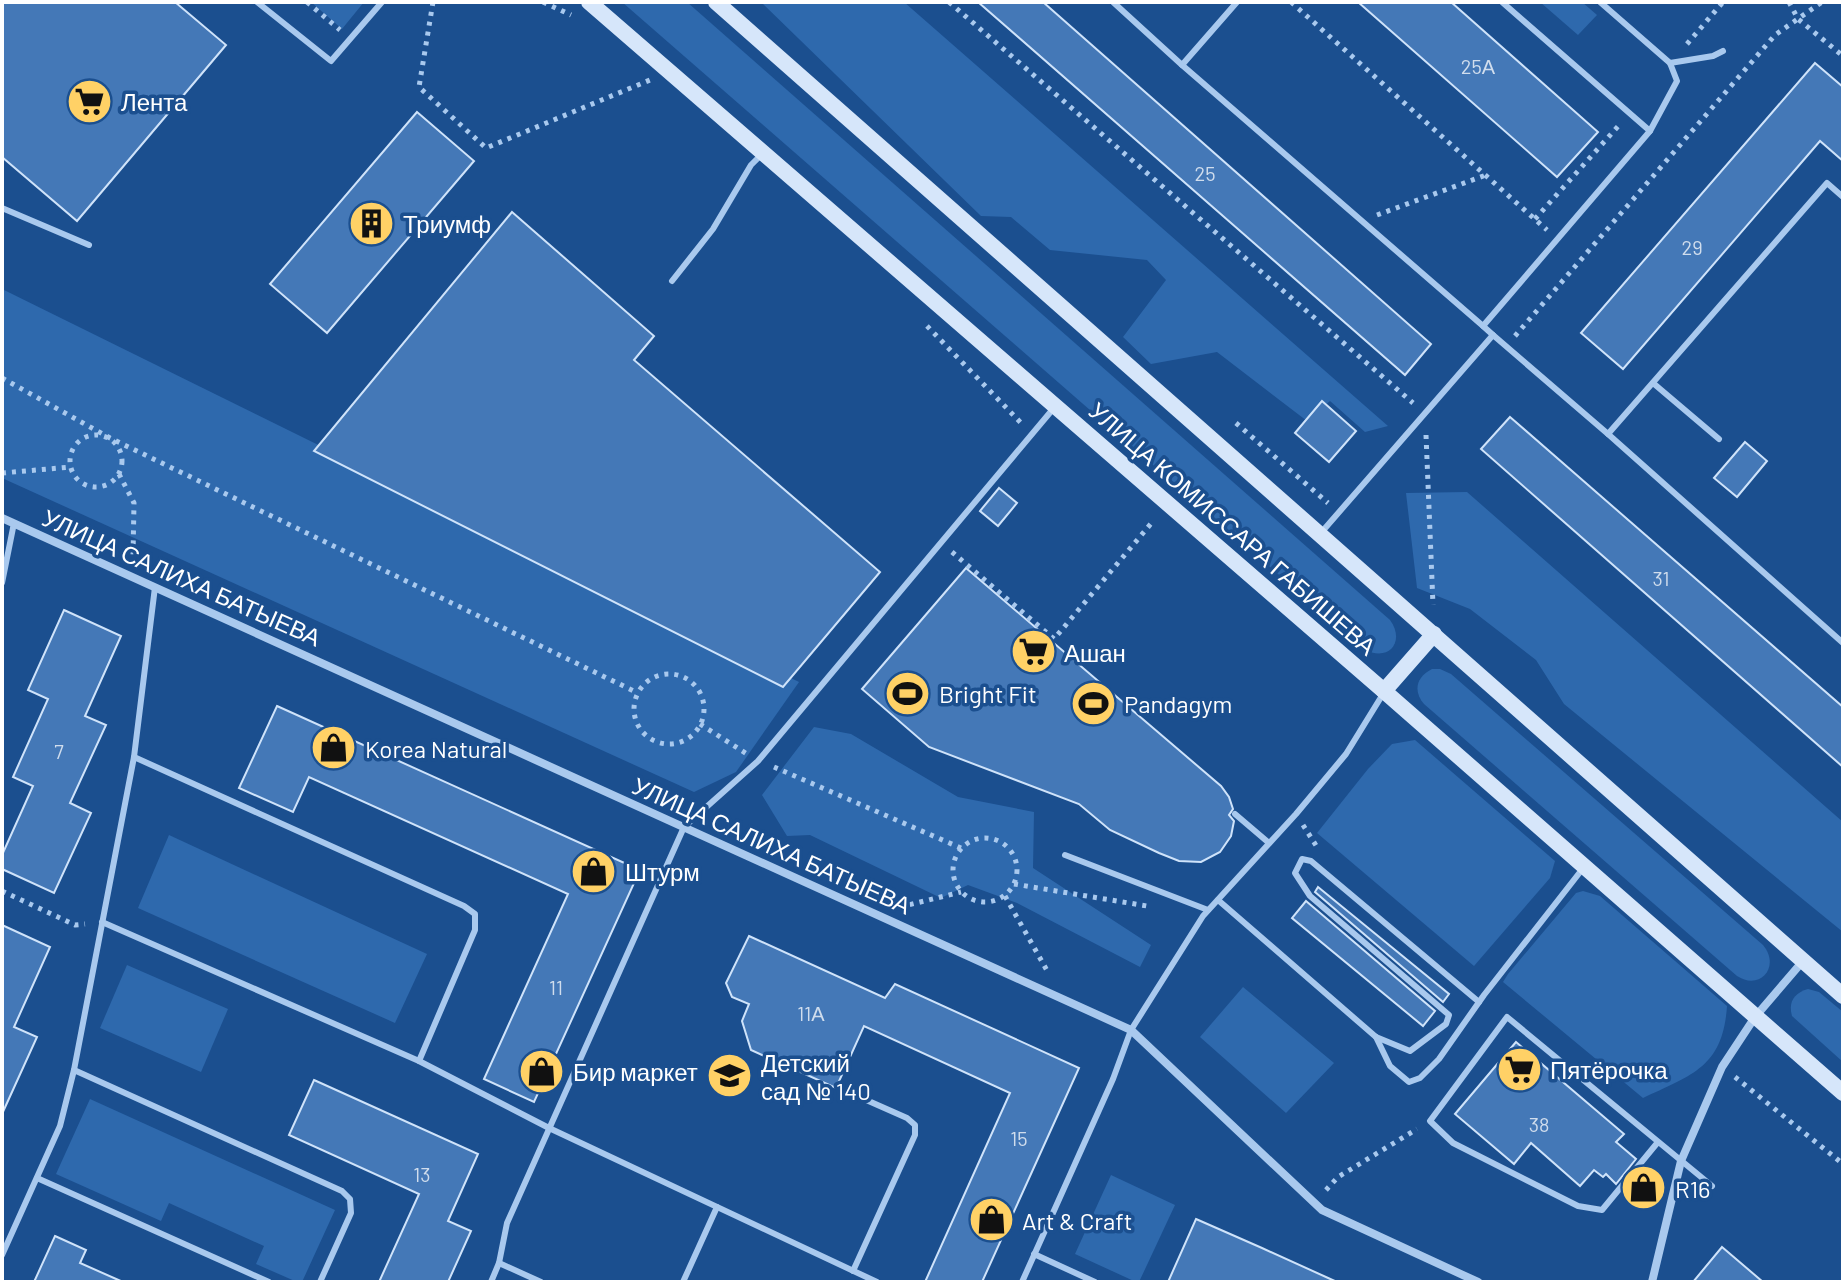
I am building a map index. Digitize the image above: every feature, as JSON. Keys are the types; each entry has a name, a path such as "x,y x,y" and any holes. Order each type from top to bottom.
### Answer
{"street":[{"name":"УЛИЦА КОМИССАРА ГАБИШЕВА","path":"589,2 1843,1093"},
{"path":"716,2 1843,996"},
{"name":"УЛИЦА САЛИХА БАТЫЕВА","path":"2,518 1131,1030 1322,1210 1478,1282"},
{"path":"1384,691 1434,634"},
{"path":"1652,1282 1681,1161 1722,1067 1755,1017 1804,961"}],"lane":[{"path":"257,2 331,61 382,2"},
{"path":"1113,2 1843,643"},
{"path":"1182,65 1237,2"},
{"path":"1502,2 1650,131"},
{"path":"1483,326 1650,131 1677,81 1670,63 1600,2"},
{"path":"1670,63 1713,56 1723,51"},
{"path":"672,281 713,229 751,165 763,153"},
{"path":"1608,434 1827,183 1843,197"},
{"path":"2,208 89,245"},
{"path":"1320,534 1493,335"},
{"path":"1653,383 1719,439"},
{"path":"491,1282 499,1263 507,1223 684,827 758,761 1056,406"},
{"path":"2,583 14,523"},
{"path":"2,1255 60,1126 74,1070 134,757 155,587"},
{"path":"1022,1282 1113,1079 1131,1030 1208,910 1346,754 1384,691"},
{"path":"134,757 464,906 475,914 475,930 419,1061"},
{"path":"1235,814 1269,843"},
{"path":"1065,855 1208,910"},
{"path":"1218,900 1376,1037 1410,1051 1446,1024 1449,1015 1310,896 1295,873 1302,859 1311,861 1479,1002"},
{"path":"1376,1037 1390,1066 1409,1082 1420,1078 1439,1059 1479,1002 1584,867"},
{"path":"102,922 419,1061 549,1128 877,1282"},
{"path":"1658,1142 1602,1210 1578,1206 1453,1143 1430,1121 1507,1017 1712,1186"},
{"path":"74,1070 342,1191 350,1199 351,1213 320,1282"},
{"path":"853,1271 915,1135 915,1125 907,1118 864,1099"},
{"path":"37,1178 269,1282"},
{"path":"683,1282 717,1207"},
{"path":"1034,1254 1090,1281"},
{"path":"499,1263 541,1282"}],"path":[{"path":"307,2 344,34"},
{"path":"433,2 419,87 486,148 650,80 661,89"},
{"path":"949,2 1425,413 1434,634"},
{"path":"1291,2 1557,239"},
{"path":"1670,63 1723,2"},
{"path":"1789,2 1798,19 1843,56"},
{"path":"1506,346 1775,35 1822,2"},
{"path":"1535,219 1630,114"},
{"path":"1361,220 1486,175"},
{"path":"922,322 1032,434"},
{"path":"2,378 110,438 638,693"},
{"path":"1236,423 1329,504"},
{"path":"90,435 110,438 121,454 119,474 103,486 93,487 83,483 75,477 71,467 74,448 80,440 90,435"},
{"path":"2,473 71,467"},
{"path":"119,474 134,503 133,556 126,574"},
{"path":"951,552 1054,639 1158,516"},
{"path":"658,675 685,677 696,686 702,698 704,711 700,724 692,735 680,742 666,744 653,740 642,732 636,720 634,706 638,693 646,682 658,675"},
{"path":"700,724 758,761 961,848"},
{"path":"984,838 997,840 1008,847 1015,857 1018,870 1014,884 1005,896 990,902 974,900 961,892 954,878 954,862 961,848 984,838"},
{"path":"1014,884 1156,908"},
{"path":"2,891 75,925 102,922"},
{"path":"880,916 882,912 961,892"},
{"path":"1005,896 1053,981 1048,993"},
{"path":"1722,1067 1843,1164"},
{"path":"1314,1203 1338,1177 1430,1121"}],"shaded area":[{"path":"311,2 364,2 342,29"},
{"path":"622,2 687,2 1390,620 1396,636 1392,648 1380,653 1364,649"},
{"path":"761,2 904,2 1388,426 1365,432 1330,401 1307,421 1217,352 1151,364 1123,337 1166,280 1147,260 1050,250 1011,217 981,216"},
{"path":"1540,2 1582,2 1597,15 1578,35"},
{"path":"2,289 799,682 736,772 694,792 2,478"},
{"path":"1467,492 1843,822 1843,932 1564,704 1536,660 1470,609 1417,588 1406,493"},
{"path":"1432,669 1451,674 1763,945 1770,961 1765,974 1753,981 1737,976 1424,704 1417,689 1422,676"},
{"path":"814,727 851,734 958,797 1034,812 1033,868 1151,945 1140,967 1017,903 968,885 941,898 810,835 787,836 762,795"},
{"path":"1415,740 1555,861 1550,878 1474,966 1317,833 1392,744"},
{"path":"169,835 427,954 395,1023 138,908"},
{"path":"1583,891 1600,896 1727,1006 1724,1027 1712,1056 1690,1075 1643,1098 1503,982 1576,893"},
{"path":"127,965 228,1009 201,1072 100,1028"},
{"path":"1243,987 1334,1063 1286,1113 1200,1037"},
{"path":"1808,989 1819,992 1843,1012 1843,1062 1792,1016 1793,999"},
{"path":"90,1099 335,1210 302,1282 256,1264 264,1246 169,1203 161,1221 56,1174"},
{"path":"1111,1175 1175,1205 1139,1282 1075,1254"}],"building":[{"name":"Лента","path":"2,2 175,2 226,45 77,221 2,157"},
{"path":"978,2 1043,2 1431,344 1405,375"},
{"path":"1358,2 1451,2 1598,132 1557,177"},
{"path":"1815,63 1843,87 1843,161 1820,141 1623,369 1581,333"},
{"name":"Триумф","path":"417,112 474,161 327,333 270,284"},
{"path":"512,212 654,336 634,360 880,572 783,687 314,451"},
{"path":"1322,401 1356,431 1329,462 1295,433"},
{"path":"1510,417 1843,707 1843,767 1481,449"},
{"path":"1745,442 1767,461 1737,497 1714,478"},
{"path":"999,488 1017,503 998,526 980,511"},
{"path":"966,568 1221,786 1229,797 1233,809 1229,815 1234,821 1231,836 1220,852 1201,862 1179,861 1159,853 1110,830 1079,804 929,747 862,689"},
{"path":"64,610 121,636 85,716 106,725 70,803 91,813 54,893 2,869 2,855 33,786 13,777 48,699 28,690"},
{"path":"277,706 640,870 534,1102 484,1079 568,894 309,777 293,812 239,788"},
{"path":"1318,887 1449,994 1443,1002 1315,892"},
{"path":"1306,901 1435,1011 1423,1026 1292,918"},
{"path":"2,925 50,947 14,1027 37,1037 2,1114"},
{"path":"749,936 885,998 895,984 1079,1068 982,1282 925,1282 1010,1093 864,1026 836,1088 751,1050 742,1021 749,1004 732,997 726,983"},
{"path":"1516,1042 1624,1134 1616,1142 1636,1159 1616,1184 1606,1174 1603,1177 1594,1170 1580,1186 1531,1143 1514,1164 1455,1114"},
{"path":"314,1080 478,1154 448,1221 471,1231 448,1282 379,1282 419,1194 289,1135"},
{"path":"1645,1167 1664,1184 1643,1208 1625,1192"},
{"path":"1196,1219 1262,1248 1337,1282 1168,1282"},
{"path":"55,1236 86,1250 80,1263 123,1282 34,1282"},
{"path":"1722,1247 1763,1282 1693,1282"}],"place":[{"name":"Лента","path":"90,101"},
{"name":"Триумф","path":"372,223"},
{"name":"Ашан","path":"1033,652"},
{"name":"Bright Fit","path":"908,693"},
{"name":"Pandagym","path":"1093,703"},
{"name":"Korea Natural","path":"334,748"},
{"name":"Штурм","path":"594,871"},
{"name":"Пятёрочка","path":"1519,1069"},
{"name":"Бир маркет","path":"542,1071"},
{"name":"Детский сад № 140","path":"730,1076"},
{"name":"R16","path":"1644,1188"},
{"name":"Art & Craft","path":"991,1220"}]}
